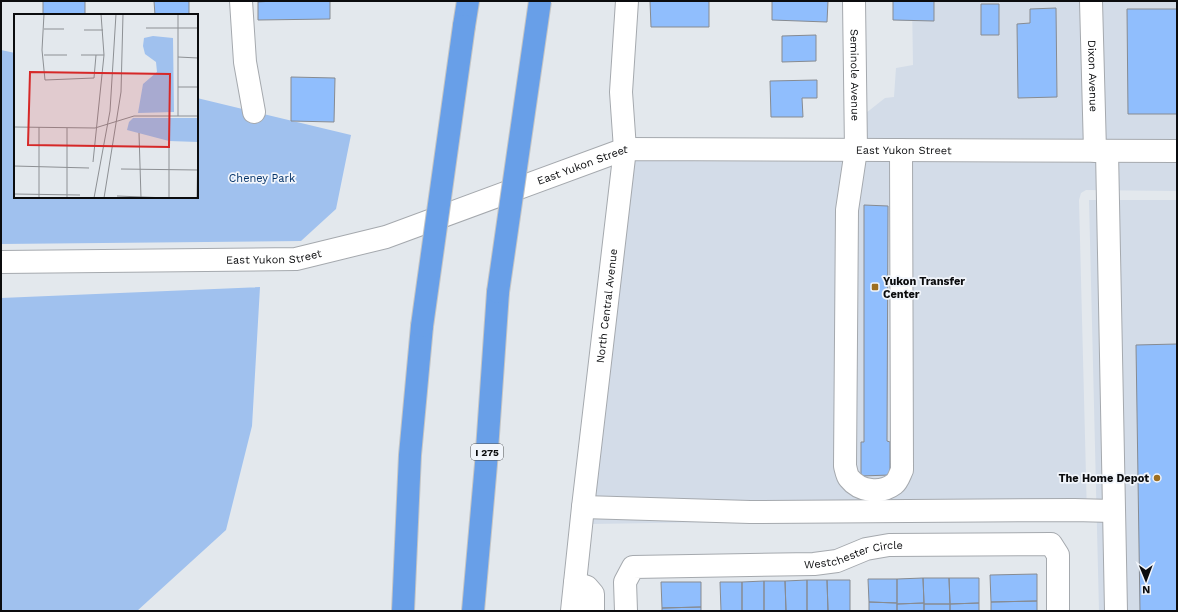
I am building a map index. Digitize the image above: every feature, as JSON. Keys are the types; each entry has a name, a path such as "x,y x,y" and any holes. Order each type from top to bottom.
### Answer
{"highway":[{"path":"403,611 410,455 422,326 468,1"},
{"name":"I 275","path":"473,611 486,464 498,292 540,1"}],"street":[{"path":"241,1 245,62 254,112"},
{"name":"North Central Avenue","path":"572,611 625,149 621,92 627,1"},
{"name":"Seminole Avenue","path":"854,1 856,150 847,210 845,466 848,478 860,487 871,490 885,489 896,483 902,470 901,150"},
{"name":"Dixon Avenue","path":"1091,1 1101,151 1116,611"},
{"name":"East Yukon Street","path":"1,262 296,259 386,237 625,149 1177,151"},
{"path":"583,507 750,512 1113,511"},
{"name":"Westchester Circle","path":"626,611 625,582 633,567 814,564 837,561 866,549 889,545 1052,544 1058,555 1058,611"},
{"path":"575,583 586,587 593,594 593,611"}],"shaded area":[{"path":"912,1 1081,1 1084,139 866,138 866,113 885,98 894,97 896,68 913,65"},
{"path":"1102,1 1177,1 1177,139 1105,139"},
{"path":"634,161 1177,163 1177,191 1086,190 1081,193 1079,200 1087,516 592,524"},
{"path":"1089,200 1177,200 1177,611 1099,611"}],"green space":[{"name":"Cheney Park","path":"1,50 14,53 14,198 198,198 198,98 351,135 336,209 301,241 1,244"},
{"path":"260,287 252,426 226,530 137,611 1,611 1,298"}],"building":[{"path":"43,1 85,1 85,14 43,14"},
{"path":"154,1 189,1 189,14 155,14"},
{"path":"330,1 330,19 258,20 258,2"},
{"path":"650,1 709,1 709,27 651,27"},
{"path":"772,1 828,1 827,22 772,20"},
{"path":"893,1 934,1 934,21 893,20"},
{"path":"981,4 999,4 999,35 981,35"},
{"path":"1056,8 1057,97 1018,98 1017,24 1030,23 1030,9"},
{"path":"1127,9 1177,9 1177,114 1128,114"},
{"path":"816,35 816,61 782,62 782,36"},
{"path":"291,77 335,78 334,122 291,121"},
{"path":"817,80 817,98 802,98 803,117 771,117 770,81"},
{"path":"864,205 888,206 887,441 890,442 890,475 861,476 861,442 864,442"},
{"name":"The Home Depot","path":"1177,344 1177,611 1140,611 1136,345"},
{"path":"1037,574 1037,601 991,602 990,575"},
{"path":"923,578 924,603 897,604 897,579"},
{"path":"923,578 949,578 950,604 924,604"},
{"path":"949,578 979,578 979,603 950,604"},
{"path":"868,579 897,579 897,603 869,602"},
{"path":"807,580 827,580 828,611 807,611"},
{"path":"807,580 807,611 786,611 785,581"},
{"path":"827,580 850,580 850,611 828,611"},
{"path":"764,581 785,581 786,611 764,611"},
{"path":"764,581 764,611 742,611 742,582"},
{"path":"661,582 701,582 701,607 662,608"},
{"path":"720,582 742,582 742,611 721,611"},
{"path":"1037,601 1037,611 991,611 991,602"},
{"path":"869,602 897,603 897,611 869,611"},
{"path":"924,603 924,611 897,611 897,604"},
{"path":"979,603 979,611 950,611 950,604"},
{"path":"924,604 950,604 950,611 924,611"},
{"path":"701,607 701,611 662,611 662,608"}],"place":[{"name":"Yukon Transfer Center","path":"875,287"},
{"name":"The Home Depot","path":"1157,478"}]}
